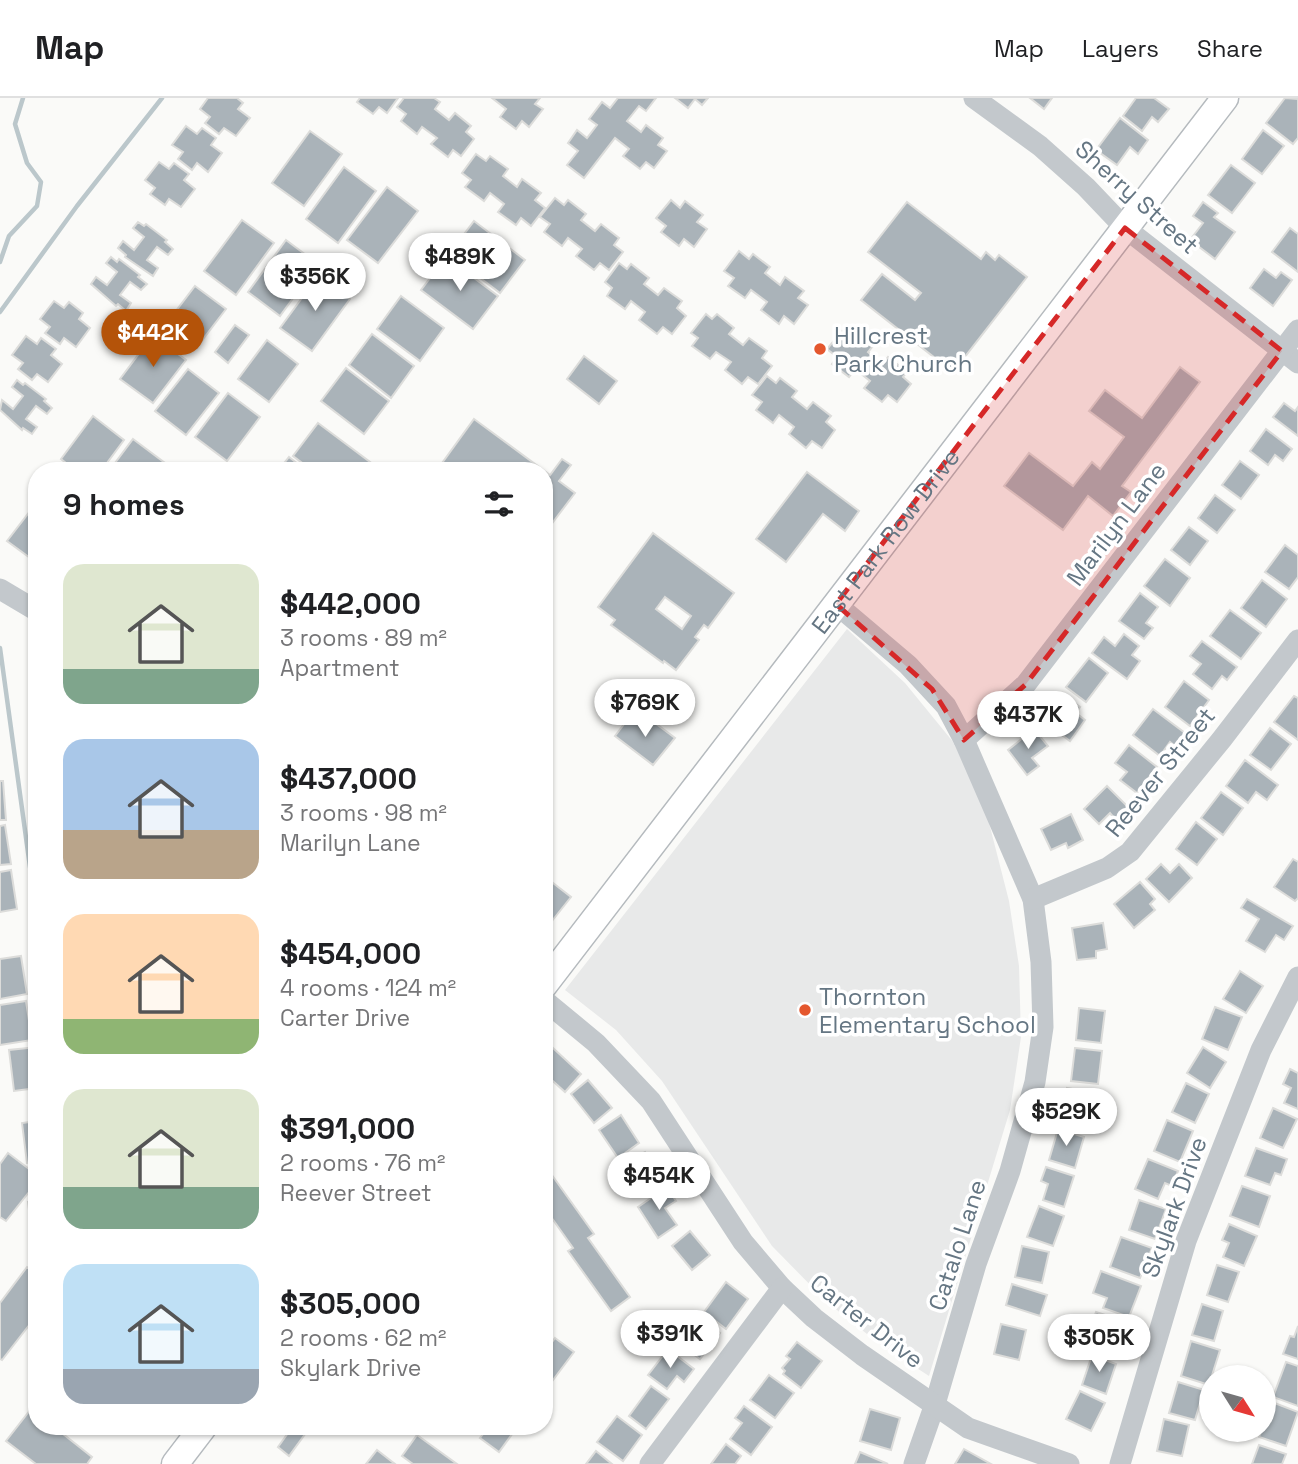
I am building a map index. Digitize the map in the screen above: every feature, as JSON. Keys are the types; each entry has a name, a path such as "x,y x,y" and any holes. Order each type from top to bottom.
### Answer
{"main road":[{"name":"East Park Row Drive","path":"553,973 1225,98"},
{"path":"174,1464 197,1435"}],"street":[{"name":"Sherry Street","path":"974,98 1040,146 1086,187 1125,228 1290,357"},
{"name":"Marilyn Lane","path":"964,740 1026,684 1290,357 1298,330"},
{"path":"8,594 28,606"},
{"name":"Catalo Lane","path":"836,604 932,689 946,706 964,740 1033,899 1041,962 1043,1027 1035,1082 1010,1171 976,1264 935,1404 914,1464"},
{"name":"Reever Street","path":"1033,899 1107,868 1130,852 1298,640"},
{"name":"Skylark Drive","path":"1120,1464 1186,1241 1261,1050 1298,976"},
{"name":"Carter Drive","path":"553,1007 596,1043 651,1101 743,1242 782,1288 814,1318 862,1355 968,1428 1069,1464"},
{"path":"650,1464 782,1288"}],"highlighted area":[{"path":"1125,228 1282,351 1026,684 964,740 932,689 836,604"}],"shaded area":[{"name":"Thornton Elementary School","path":"847,629 905,683 954,743 986,811 1009,901 1019,966 1021,1037 1010,1110 929,1376 877,1342 827,1302 772,1246 662,1081 616,1030 565,990"}],"building":[{"path":"208,98 237,98 243,103 238,109 250,118 236,136 224,128 219,134 205,123 210,117 200,109"},
{"path":"360,98 398,98 387,113 379,107 373,114 357,102"},
{"path":"404,98 434,98 440,102 435,109 449,120 455,113 471,126 466,132 474,139 461,156 453,150 448,157 431,144 437,138 422,127 417,134 401,121 406,114 397,107"},
{"path":"492,98 540,98 535,104 543,109 529,127 522,121 516,129 500,117 506,109"},
{"path":"618,98 656,98 646,111 639,106 627,121 641,132 646,125 663,138 658,145 667,151 654,168 646,162 640,169 623,156 629,149 615,138 584,178 567,165 578,151 568,143 577,130 587,138 597,125 589,119 602,102 610,108"},
{"path":"675,98 708,98 702,105 695,99 688,108"},
{"path":"1030,98 1052,98 1044,109"},
{"path":"1136,98 1154,98 1169,109 1158,122 1152,117 1142,131 1123,116"},
{"path":"1285,98 1298,99 1298,138 1293,144 1266,123"},
{"path":"1120,118 1148,140 1138,154 1130,147 1117,165 1096,150"},
{"path":"186,126 197,134 202,128 216,138 211,145 222,153 208,172 197,163 192,170 178,159 183,152 172,145"},
{"path":"1263,130 1284,146 1262,174 1242,159"},
{"path":"310,131 342,154 304,206 272,183"},
{"path":"476,154 486,161 490,156 508,169 503,176 517,187 522,179 541,193 535,200 545,208 531,226 521,218 516,225 498,212 504,204 490,193 484,201 465,187 471,180 462,173"},
{"path":"159,162 169,169 174,163 189,174 184,180 195,189 181,207 169,199 165,205 150,194 155,188 145,180"},
{"path":"1231,165 1255,183 1232,213 1208,195"},
{"path":"344,167 376,191 338,243 306,219"},
{"path":"387,187 418,211 378,263 347,240"},
{"path":"555,198 564,205 568,200 586,214 581,220 595,231 601,224 619,238 614,245 623,252 609,270 600,263 594,270 576,256 582,249 568,238 562,246 544,232 550,224 540,217"},
{"path":"671,200 680,208 685,201 703,215 697,222 707,229 694,247 684,239 679,246 661,232 666,226 656,218"},
{"path":"907,202 981,259 986,252 995,260 999,255 1027,277 953,372 861,300 882,274 915,300 921,293 868,252"},
{"path":"1203,202 1218,213 1214,217 1235,232 1215,259 1190,240 1203,223 1193,216"},
{"path":"242,220 274,243 236,295 204,271"},
{"path":"474,221 525,260 500,293 449,254"},
{"path":"138,222 144,226 146,224 167,240 165,242 173,249 168,255 157,247 147,260 158,268 153,276 125,257 118,248 123,241 134,250 144,237 133,228"},
{"path":"1290,228 1298,234 1298,272 1272,252"},
{"path":"286,240 318,264 280,316 248,292"},
{"path":"739,251 749,259 753,254 770,267 765,273 780,285 785,277 804,291 798,298 808,305 794,324 784,316 779,324 761,310 767,302 751,290 745,298 728,286 734,278 724,271"},
{"path":"111,257 117,262 119,259 147,284 141,290 130,282 120,295 131,303 126,311 118,304 116,306 91,284 96,277 107,285 117,272 106,263"},
{"path":"446,257 498,296 473,329 421,290"},
{"path":"619,263 627,269 631,264 649,278 644,284 658,295 664,288 682,301 677,308 686,316 672,334 663,327 657,334 639,320 645,312 631,301 625,309 607,296 612,288 605,282"},
{"path":"1264,269 1276,278 1281,272 1292,280 1273,306 1250,288"},
{"path":"318,276 350,299 312,351 280,328"},
{"path":"195,286 226,309 197,347 166,324"},
{"path":"401,296 444,328 420,361 377,329"},
{"path":"54,301 64,308 69,302 83,313 79,319 90,328 76,347 64,338 60,344 45,333 50,327 40,319"},
{"path":"706,314 712,319 717,314 734,328 729,334 743,345 749,338 767,351 762,358 772,366 758,384 748,377 742,384 725,370 731,362 716,352 710,359 692,346 698,338 691,333"},
{"path":"235,325 249,335 228,363 215,352"},
{"path":"842,331 851,339 856,332 873,346 868,352 883,364 888,357 907,372 903,377 911,384 897,402 888,395 882,402 864,388 870,381 855,369 849,377 832,364 837,357 827,349"},
{"path":"372,334 414,366 391,398 349,365"},
{"path":"153,335 186,360 153,403 120,379"},
{"path":"26,336 37,344 41,338 56,349 51,355 62,364 48,382 37,374 32,380 18,369 23,363 12,355"},
{"path":"267,340 298,364 269,402 238,379"},
{"path":"584,356 617,381 599,404 567,379"},
{"path":"1180,367 1200,382 1122,486 1131,492 1113,516 1088,496 1063,530 1004,486 1029,453 1073,486 1092,462 1100,469 1124,437 1089,411 1105,390 1142,418"},
{"path":"346,368 389,401 364,434 321,401"},
{"path":"188,369 219,393 186,435 155,411"},
{"path":"767,376 776,383 780,378 797,391 792,397 807,409 813,402 831,416 826,422 835,430 822,448 812,441 806,448 789,434 794,427 779,415 773,423 756,410 762,402 752,395"},
{"path":"17,380 46,399 44,401 52,408 47,414 36,406 26,419 37,427 32,434 23,428 22,430 0,410 2,400 13,409 23,396 12,387"},
{"path":"228,393 260,417 227,461 195,437"},
{"path":"1284,403 1295,411 1298,407 1298,436 1273,417"},
{"path":"93,416 124,440 108,462 65,462 61,459"},
{"path":"474,419 532,462 443,462"},
{"path":"318,423 370,462 301,462 293,456"},
{"path":"1266,429 1292,449 1283,461 1275,455 1268,465 1250,451"},
{"path":"133,439 164,462 116,462"},
{"path":"562,459 571,465 559,481 575,493 553,522 553,471"},
{"path":"1240,461 1259,475 1241,499 1222,485"},
{"path":"807,472 859,511 845,531 823,514 786,562 756,539"},
{"path":"1215,495 1235,510 1217,533 1198,518"},
{"path":"28,514 28,556 7,541"},
{"path":"1189,527 1208,541 1190,565 1171,550"},
{"path":"653,533 734,593 708,628 704,625 695,637 699,640 676,670 611,625 615,620 598,607","holes":["665,597 691,616 682,629 656,609"]},
{"path":"1285,545 1298,555 1298,577 1289,589 1265,572"},
{"path":"1165,559 1190,578 1170,606 1144,586"},
{"path":"1262,580 1287,599 1266,627 1241,608"},
{"path":"1140,593 1158,607 1146,623 1153,628 1144,639 1119,621"},
{"path":"1230,610 1261,633 1241,659 1210,636"},
{"path":"1124,634 1139,646 1132,655 1140,661 1127,679 1092,653 1104,637 1115,646"},
{"path":"1202,641 1237,667 1227,680 1222,676 1212,689 1193,674 1201,664 1190,656"},
{"path":"1089,658 1108,673 1086,702 1066,687"},
{"path":"1184,681 1209,700 1190,726 1165,707"},
{"path":"1063,694 1080,707 1076,713 1085,720 1070,741 1043,721"},
{"path":"1294,696 1298,698 1298,740 1274,722"},
{"path":"1153,709 1185,733 1175,746 1170,742 1160,756 1133,735"},
{"path":"631,715 646,727 651,720 675,738 653,765 615,736"},
{"path":"1270,728 1291,744 1271,770 1250,755"},
{"path":"1034,729 1048,746 1032,758 1039,766 1027,775 1008,750"},
{"path":"1129,745 1157,767 1137,793 1120,780 1127,772 1115,763"},
{"path":"1245,760 1278,785 1267,800 1256,792 1248,803 1226,786"},
{"path":"0,781 3,781 6,820 0,820"},
{"path":"1107,786 1128,807 1115,819 1110,813 1099,824 1084,809"},
{"path":"1221,792 1243,808 1223,835 1201,818"},
{"path":"1071,814 1083,840 1068,848 1066,843 1051,850 1041,829"},
{"path":"1196,822 1217,839 1197,865 1176,849"},
{"path":"5,825 11,864 0,865 0,826"},
{"path":"1293,859 1298,862 1298,898 1295,901 1274,887"},
{"path":"1161,864 1170,873 1179,864 1192,878 1169,902 1146,879"},
{"path":"11,870 17,909 0,912 0,872"},
{"path":"1140,882 1155,899 1150,904 1155,910 1134,928 1114,904"},
{"path":"553,883 571,897 553,920"},
{"path":"1247,899 1293,926 1284,940 1276,935 1265,952 1246,941 1259,919 1241,908"},
{"path":"1103,923 1107,949 1096,951 1096,958 1077,960 1072,928"},
{"path":"21,956 27,994 0,999 0,959"},
{"path":"1240,971 1263,986 1246,1013 1223,999"},
{"path":"26,1001 28,1041 0,1045 0,1005"},
{"path":"1215,1007 1242,1017 1228,1050 1202,1039"},
{"path":"1079,1008 1105,1011 1101,1043 1076,1040"},
{"path":"1203,1047 1226,1062 1210,1088 1187,1073"},
{"path":"28,1048 28,1089 14,1091 9,1050"},
{"path":"553,1048 581,1074 565,1092 553,1081"},
{"path":"1075,1048 1102,1051 1098,1084 1071,1081"},
{"path":"1290,1069 1298,1073 1298,1109 1284,1103 1291,1088 1283,1084"},
{"path":"588,1080 612,1108 594,1123 571,1094"},
{"path":"1186,1083 1209,1094 1195,1123 1172,1112"},
{"path":"1067,1088 1090,1092 1083,1125 1061,1120"},
{"path":"1273,1108 1297,1119 1283,1148 1260,1138"},
{"path":"621,1115 639,1143 618,1158 599,1130"},
{"path":"1167,1120 1193,1131 1180,1162 1154,1151"},
{"path":"28,1122 28,1163 27,1163 22,1123"},
{"path":"1058,1129 1084,1137 1075,1168 1049,1160"},
{"path":"1256,1148 1287,1159 1281,1175 1275,1173 1270,1185 1245,1176"},
{"path":"645,1152 661,1181 640,1193 623,1164"},
{"path":"8,1153 28,1168 28,1193 6,1221 0,1217 0,1164"},
{"path":"1148,1159 1178,1171 1172,1186 1165,1183 1158,1199 1135,1189"},
{"path":"1046,1167 1074,1176 1064,1207 1043,1200 1048,1184 1041,1181"},
{"path":"553,1177 594,1234 588,1238 630,1297 611,1311 568,1251 573,1248 553,1220"},
{"path":"1242,1186 1270,1196 1259,1227 1230,1216"},
{"path":"667,1187 676,1201 665,1208 677,1225 658,1238 638,1207"},
{"path":"1139,1200 1166,1209 1155,1239 1129,1230"},
{"path":"1039,1206 1064,1216 1053,1246 1027,1237"},
{"path":"1229,1224 1257,1236 1244,1266 1223,1257 1229,1243 1222,1240"},
{"path":"690,1231 710,1255 692,1270 672,1246"},
{"path":"1121,1237 1152,1248 1140,1278 1110,1267"},
{"path":"1022,1246 1049,1252 1042,1283 1015,1277"},
{"path":"1217,1265 1239,1272 1228,1302 1207,1295"},
{"path":"28,1268 28,1327 2,1360 0,1359 0,1303"},
{"path":"1101,1271 1141,1286 1129,1317 1103,1308 1107,1298 1093,1293"},
{"path":"726,1282 748,1299 726,1329 704,1312"},
{"path":"1012,1284 1047,1295 1040,1316 1006,1305"},
{"path":"1202,1304 1223,1311 1214,1341 1192,1335"},
{"path":"1096,1312 1129,1323 1117,1358 1084,1347"},
{"path":"701,1319 720,1333 700,1359 681,1345"},
{"path":"1001,1324 1026,1330 1019,1360 994,1354"},
{"path":"1298,1326 1298,1359 1283,1354 1290,1336 1294,1337"},
{"path":"555,1338 574,1352 553,1380"},
{"path":"1191,1341 1220,1350 1215,1365 1199,1365 1199,1382 1181,1376"},
{"path":"797,1342 822,1361 801,1388 783,1374 785,1371 782,1368 790,1359 786,1356"},
{"path":"668,1349 694,1369 684,1382 677,1376 667,1389 648,1375"},
{"path":"1092,1355 1116,1364 1106,1394 1082,1385"},
{"path":"1286,1362 1298,1366 1298,1406 1276,1398 1276,1389"},
{"path":"769,1375 794,1393 775,1418 750,1400"},
{"path":"1178,1382 1199,1388 1199,1407 1195,1420 1169,1413"},
{"path":"651,1386 669,1399 646,1429 629,1416"},
{"path":"1080,1391 1105,1403 1091,1431 1066,1419"},
{"path":"1276,1404 1298,1412 1286,1446 1274,1442"},
{"path":"744,1406 772,1427 751,1455 730,1439 742,1423 735,1418"},
{"path":"870,1409 900,1418 891,1450 860,1441"},
{"path":"28,1413 28,1435 64,1435 92,1457 87,1464 36,1464 6,1441"},
{"path":"617,1416 642,1435 623,1461 597,1442"},
{"path":"1164,1419 1189,1425 1182,1456 1157,1451"},
{"path":"287,1435 304,1435 289,1456 278,1447"},
{"path":"417,1435 457,1464 413,1464 402,1456"},
{"path":"482,1435 511,1435 499,1452 480,1438"},
{"path":"726,1444 741,1456 735,1464 711,1464"},
{"path":"1259,1445 1286,1454 1282,1464 1252,1464"},
{"path":"964,1449 991,1464 955,1464"},
{"path":"377,1450 395,1464 366,1464"},
{"path":"596,1451 612,1464 586,1464"},
{"path":"860,1452 888,1464 855,1464"}],"waterway":[{"path":"0,262 9,236 37,206 41,182 27,163 15,124 23,98"},
{"path":"0,312 77,206 162,98"},
{"path":"0,648 28,852"}],"place":[{"name":"Hillcrest Park Church","path":"820,349"},
{"name":"Thornton Elementary School","path":"805,1010"}]}
